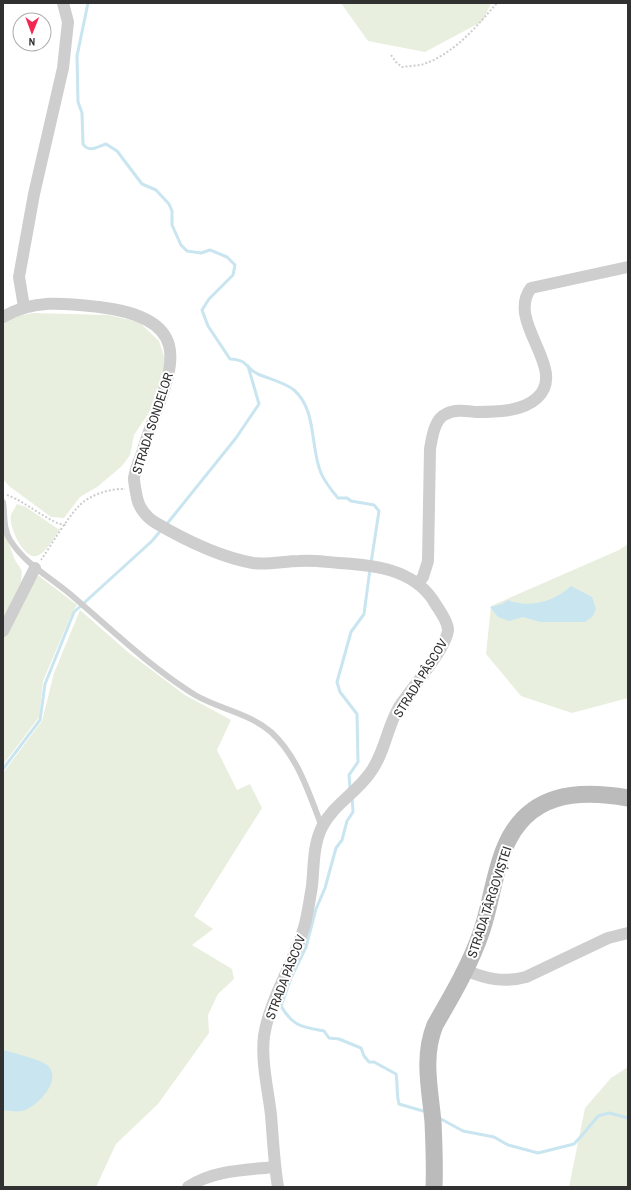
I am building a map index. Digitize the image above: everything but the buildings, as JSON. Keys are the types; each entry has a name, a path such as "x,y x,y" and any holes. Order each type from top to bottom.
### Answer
{"main road":[{"name":"STRADA TÂRGOVIȘTEI","path":"434,1187 433,1122 428,1079 428,1047 435,1025 475,952 483,928 504,848 513,832 523,819 537,807 564,796 592,794 628,798"}],"street":[{"path":"24,308 19,277 34,194 63,68 68,22 63,3"},
{"path":"418,583 423,577 428,561 430,449 432,434 438,422 445,414 456,411 482,412 513,409 525,406 537,398 545,386 546,371 527,327 525,295 531,288 628,267"},
{"name":"STRADA SONDELOR","path":"3,317 14,310 40,303 72,304 110,308 144,316 164,334 170,347 172,361 163,396 144,446 134,479 139,505 152,521 227,556 257,564 303,560 359,564 390,570 418,583"},
{"path":"3,631 35,568"},
{"name":"STRADA PÂSCOV","path":"278,1187 264,1059 264,1037 274,1003 304,928 311,891 316,847 322,827 345,798 371,772 380,756 397,710 443,645 448,633 446,622 428,593 418,583"},
{"path":"466,970 491,979 514,980 526,977 608,938 628,933"},
{"path":"188,1187 197,1181 227,1172 275,1167"}],"lane":[{"path":"3,502 5,524 9,538 19,552 35,568 69,593 152,664 196,695 250,719 270,732 283,745 298,767 322,827"}],"path":[{"path":"391,55 402,67 423,64 448,52 466,38 497,3"},
{"path":"35,568 79,505 98,494 119,489 136,490"},
{"path":"3,494 17,498 58,525 66,525"}],"green space":[{"path":"341,3 491,3 483,21 425,52 368,41"},
{"path":"33,313 108,315 139,322 159,341 165,359 163,383 148,414 134,435 130,455 122,466 97,487 80,497 64,518 51,517 9,486 3,479 3,324 9,318"},
{"path":"17,504 26,507 58,529 61,528 47,548 40,555 31,556 22,547 14,534 11,515"},
{"path":"3,529 15,560 22,571 21,582 3,618"},
{"path":"628,544 628,698 572,713 521,696 486,654 491,606 619,550"},
{"path":"39,576 77,605 71,615 43,681 39,717 3,765 3,636 35,577"},
{"path":"80,610 129,653 185,695 231,720 217,750 237,790 250,784 262,808 194,916 213,929 192,945 232,969 234,979 218,994 208,1015 209,1033 158,1104 116,1144 96,1187 3,1187 3,773 42,721 54,673"},
{"path":"628,1067 628,1187 569,1187 585,1108 611,1078"}],"water":[{"path":"571,586 592,597 596,609 593,616 585,622 540,622 523,617 509,621 498,617 490,607 502,604 508,600 524,604 541,602 558,596"},
{"path":"3,1050 26,1056 44,1063 51,1071 51,1085 41,1099 28,1109 22,1111 3,1110"}],"waterway":[{"path":"88,3 77,56 78,102 82,113 83,144 85,147 91,149 106,144 117,151 142,184 156,190 169,204 172,211 172,225 181,245 187,251 201,253 210,250 227,257 235,265 233,275 209,299 202,310 208,326 230,359 241,361 254,372 286,385 294,390 301,398 310,418 315,452 321,473 324,480 338,498 347,498 351,501 374,505 379,511 371,563"},
{"path":"166,525 236,438 259,404 248,366"},
{"path":"3,769 40,720 45,684 74,612 152,541 162,529"},
{"path":"350,789 349,775 358,762 357,714 340,692 337,682 351,632 364,614 370,569"},
{"path":"352,796 353,812 347,821 342,840 336,848 325,888 316,909 306,947 291,978 281,1006 285,1013 299,1025 324,1031 329,1038 339,1039 361,1048 364,1056 369,1062 374,1062 396,1074 399,1104 423,1111"},
{"path":"441,1119 463,1131 494,1137 508,1145 538,1153 574,1144 598,1116 609,1113 628,1118"}]}
